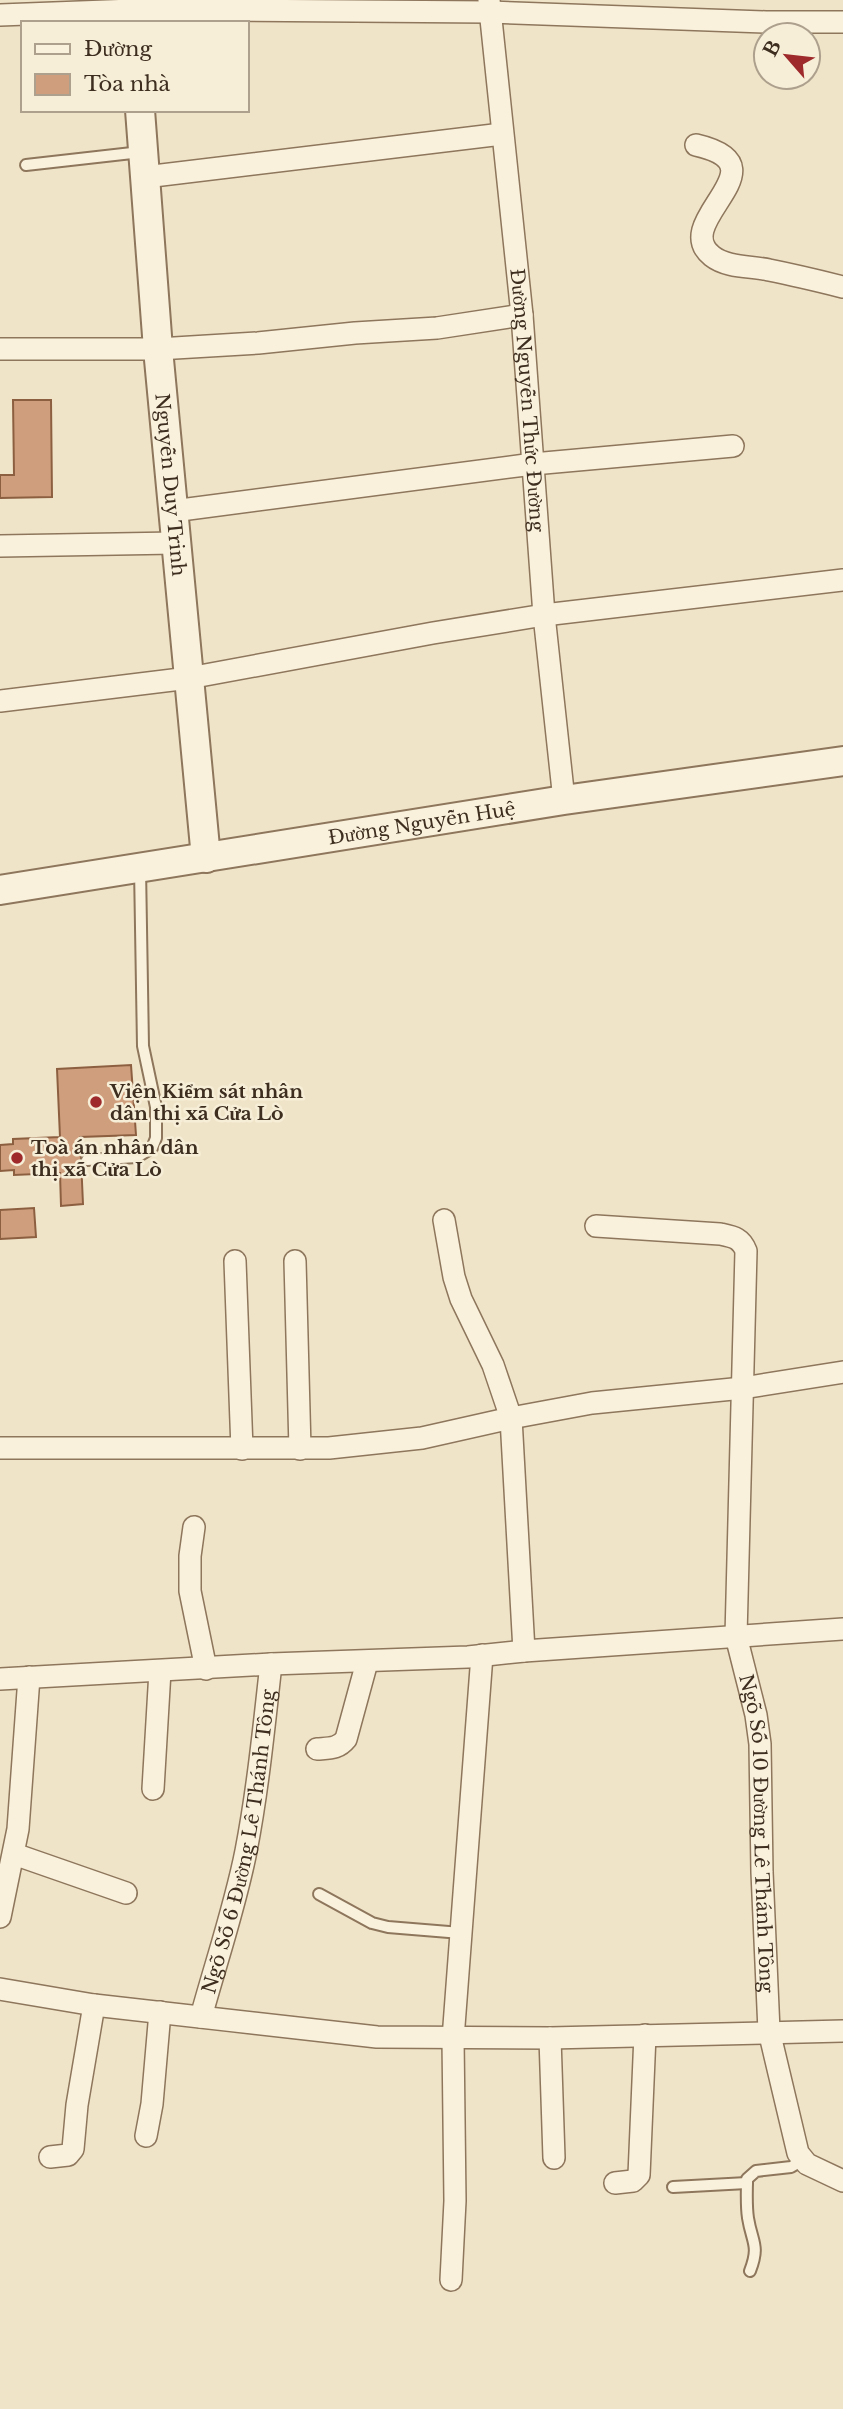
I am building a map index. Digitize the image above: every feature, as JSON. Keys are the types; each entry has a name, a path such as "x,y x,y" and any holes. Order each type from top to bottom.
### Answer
{"street":[{"path":"0,15 489,6 753,22 843,22"},
{"name":"Đường Nguyễn Thức Đường","path":"489,6 522,314 544,615 564,800"},
{"name":"Nguyễn Duy Trinh","path":"140,112 158,349 206,858"},
{"path":"144,164 502,134"},
{"path":"696,145 723,153 729,161 731,172 725,192 704,224 702,232 706,251 715,259 738,266 766,269 843,287"},
{"path":"0,349 158,349 258,343 437,328 522,314"},
{"path":"173,511 533,464 733,446"},
{"path":"0,546 176,543"},
{"path":"0,701 189,678 419,635 544,615 843,580"},
{"name":"Đường Nguyễn Huệ","path":"0,890 564,800 843,761"},
{"path":"443,1220 458,1288 493,1365 511,1418 524,1651"},
{"name":"Ngõ Số 10 Đường Lê Thánh Tông","path":"596,1226 720,1234 737,1238 746,1251 736,1636 761,1744 762,1886 769,2031 794,2142 803,2160"},
{"path":"235,1261 243,1449"},
{"path":"295,1261 300,1449"},
{"path":"0,1448 329,1448 422,1438 592,1403 743,1388 843,1372"},
{"path":"194,1527 190,1556 190,1591 206,1669"},
{"path":"0,1679 271,1664 368,1662 843,1629"},
{"path":"451,2280 456,2147 453,2039 482,1655"},
{"path":"317,1748 334,1748 346,1739 368,1662"},
{"name":"Ngõ Số 6 Đường Lê Thánh Tông","path":"201,2017 231,1915 246,1850 271,1664"},
{"path":"153,1789 160,1671"},
{"path":"0,1917 22,1790 29,1677"},
{"path":"13,1854 126,1893"},
{"path":"0,1989 94,2005 377,2037 550,2038 843,2031"},
{"path":"50,2157 68,2155 73,2149 77,2105 94,2005"},
{"path":"146,2136 152,2104 160,2012"},
{"path":"615,2183 633,2182 639,2175 645,2035"},
{"path":"550,2038 554,2158"},
{"path":"803,2160 843,2181"}],"lane":[{"path":"26,165 144,164"},
{"path":"87,1160 137,1157 152,1148 156,1138 155,1099 143,1046 140,868"},
{"path":"318,1894 372,1923 388,1927 461,1933"},
{"path":"750,2271 756,2248 748,2219 747,2183 750,2174 790,2168 803,2160"},
{"path":"673,2187 747,2183"}],"building":[{"path":"13,400 51,400 52,497 0,498 0,475 14,475"},
{"name":"Viện Kiểm sát nhân dân thị xã Cửa Lò","path":"131,1065 136,1135 80,1137 83,1204 61,1206 60,1173 14,1175 14,1170 0,1171 0,1145 13,1144 13,1139 60,1137 57,1069"},
{"path":"34,1208 36,1237 0,1239 0,1210"}],"place":[{"name":"Viện Kiểm sát nhân dân thị xã Cửa Lò","path":"96,1102"},
{"name":"Toà án nhân dân thị xã Cửa Lò","path":"17,1158"}]}
